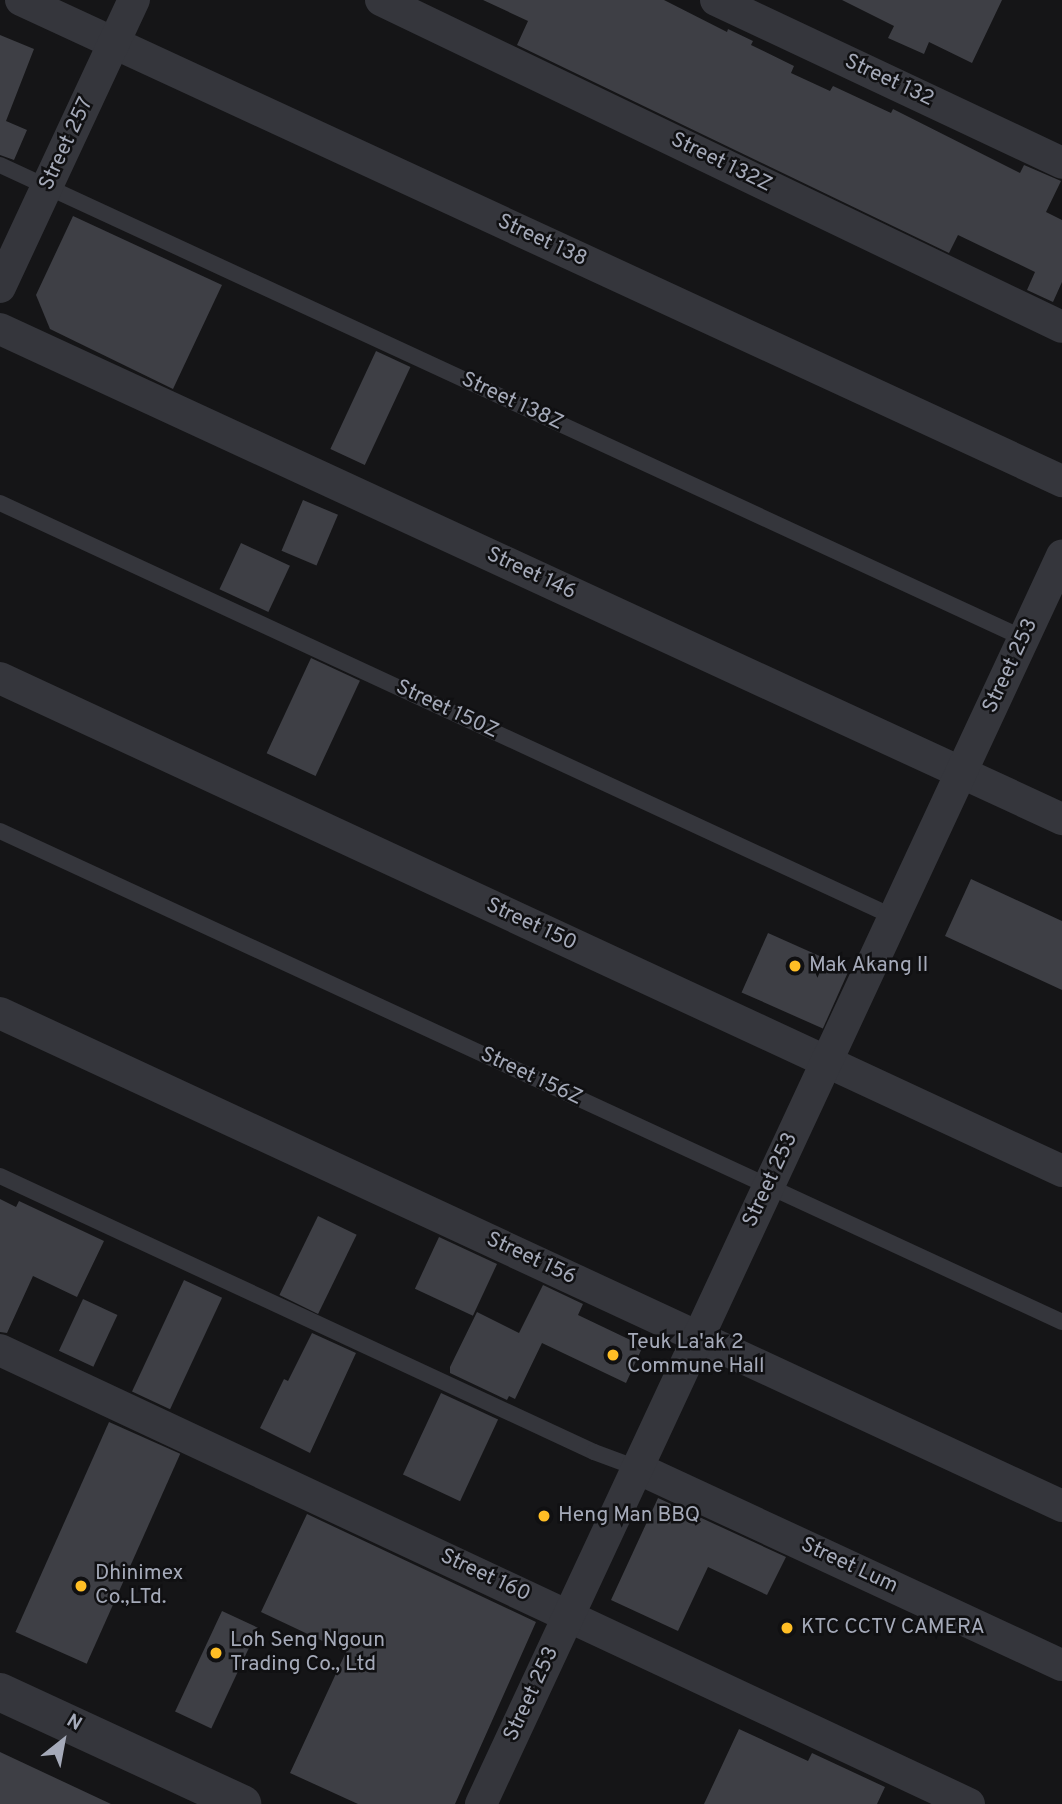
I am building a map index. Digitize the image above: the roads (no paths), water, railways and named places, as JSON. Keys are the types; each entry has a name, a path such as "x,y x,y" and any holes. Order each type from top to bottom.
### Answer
{"street":[{"name":"Street 138","path":"22,0 1062,481"},
{"name":"Street 257","path":"0,287 135,0"},
{"name":"Street 132Z","path":"381,0 1062,327"},
{"name":"Street 132","path":"716,0 1062,163"},
{"name":"Street 146","path":"0,329 1062,819"},
{"name":"Street 253","path":"481,1804 1062,556"},
{"name":"Street 150","path":"0,678 1062,1171"},
{"name":"Street 156","path":"0,1013 1062,1506"},
{"name":"Street 160","path":"0,1350 969,1804"},
{"name":"Street Lum","path":"637,1468 1062,1665"},
{"path":"0,1692 242,1804"}],"lane":[{"name":"Street 138Z","path":"0,165 1023,639"},
{"name":"Street 150Z","path":"0,503 894,916"},
{"name":"Street 156Z","path":"0,831 1062,1322"},
{"path":"0,1176 594,1452 637,1468"}],"place":[{"name":"Mak Akang II","path":"795,966"},
{"name":"Teuk La'ak 2 Commune Hall","path":"613,1355"},
{"name":"Heng Man BBQ","path":"544,1516"},
{"name":"Dhinimex Co.,LTd.","path":"81,1586"},
{"name":"KTC CCTV CAMERA","path":"787,1628"},
{"name":"Loh Seng Ngoun Trading Co., Ltd","path":"216,1653"}]}
